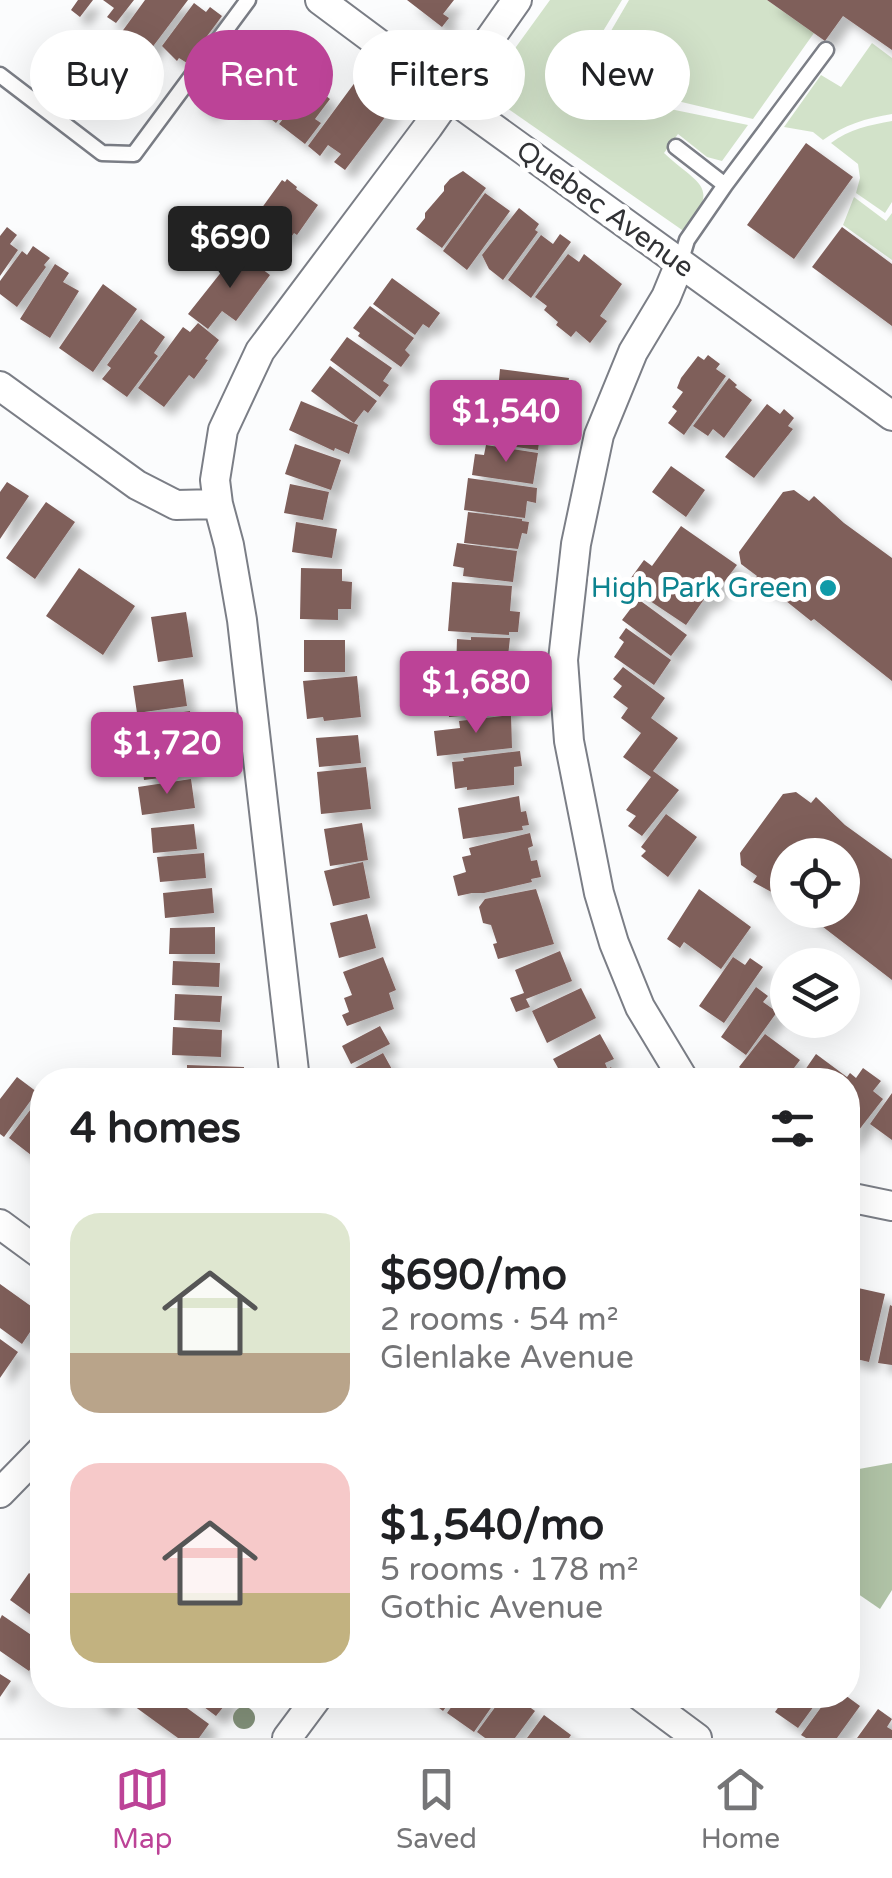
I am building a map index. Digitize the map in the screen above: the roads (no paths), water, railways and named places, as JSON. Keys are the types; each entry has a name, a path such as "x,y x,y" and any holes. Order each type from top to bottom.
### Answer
{"street":[{"path":"496,30 518,0"},
{"name":"Quebec Avenue","path":"327,2 363,30"},
{"path":"294,1068 242,620 215,480 222,430 260,351 430,120"},
{"name":"Quebec Avenue","path":"481,120 892,416"},
{"path":"677,1068 640,1007 614,944 599,893 569,740 563,660 576,544 600,435 633,352 666,297 680,263"},
{"path":"0,386 137,485 176,506 218,504"},
{"path":"860,1199 892,1206"},
{"path":"0,1224 30,1246"},
{"path":"0,1493 30,1462"},
{"path":"288,1738 310,1708"},
{"path":"657,1708 696,1738"}],"lane":[{"path":"0,75 102,153 134,154 248,0"},
{"path":"680,263 687,240 826,50"},
{"path":"676,147 725,185"}],"place":[{"name":"High Park Green","path":"828,588"}]}
